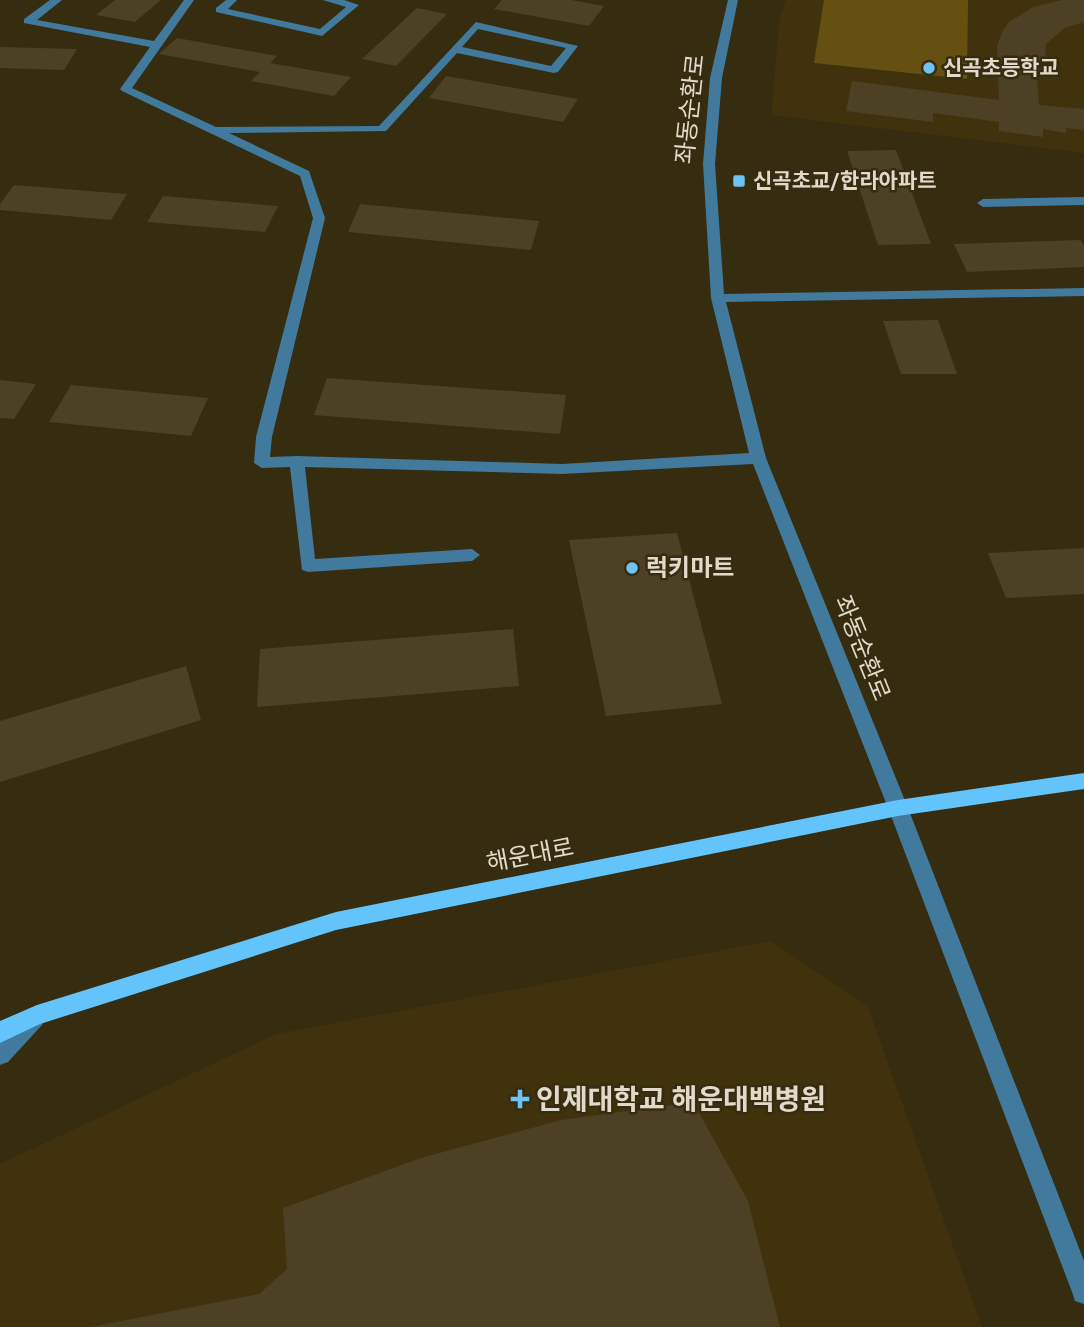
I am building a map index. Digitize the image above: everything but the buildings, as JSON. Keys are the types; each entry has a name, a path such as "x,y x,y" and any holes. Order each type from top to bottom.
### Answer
{"main road":[{"name":"해운대로","path":"0,1032 37,1015 336,921 898,808 1084,781"}],"street":[{"path":"57,0 28,21 157,46"},
{"path":"189,0 126,89 305,174 319,218 264,437 262,463 297,461 562,469 758,458"},
{"path":"232,0 220,10 322,33 354,5 328,0"},
{"name":"좌동순환로","path":"733,0 716,78 709,164 718,298 758,458 898,808 1084,1292"},
{"path":"212,130 382,129 454,49 476,25 573,46 554,70 454,49"},
{"path":"983,203 1083,203"},
{"path":"718,298 1084,292"},
{"path":"297,461 308,566 472,555"},
{"path":"0,1054 37,1015"}],"shaded area":[{"name":"신곡초등학교","path":"786,0 1084,0 1084,153 771,115 779,21"},
{"path":"824,0 968,0 967,79 814,63"},
{"name":"인제대학교 해운대백병원","path":"771,941 868,1007 982,1327 0,1327 0,1164 276,1034"}],"place":[{"name":"신곡초등학교","path":"929,68"},
{"name":"신곡초교/한라아파트","path":"739,181"},
{"name":"럭키마트","path":"632,568"},
{"name":"인제대학교 해운대백병원","path":"520,1099"}]}
